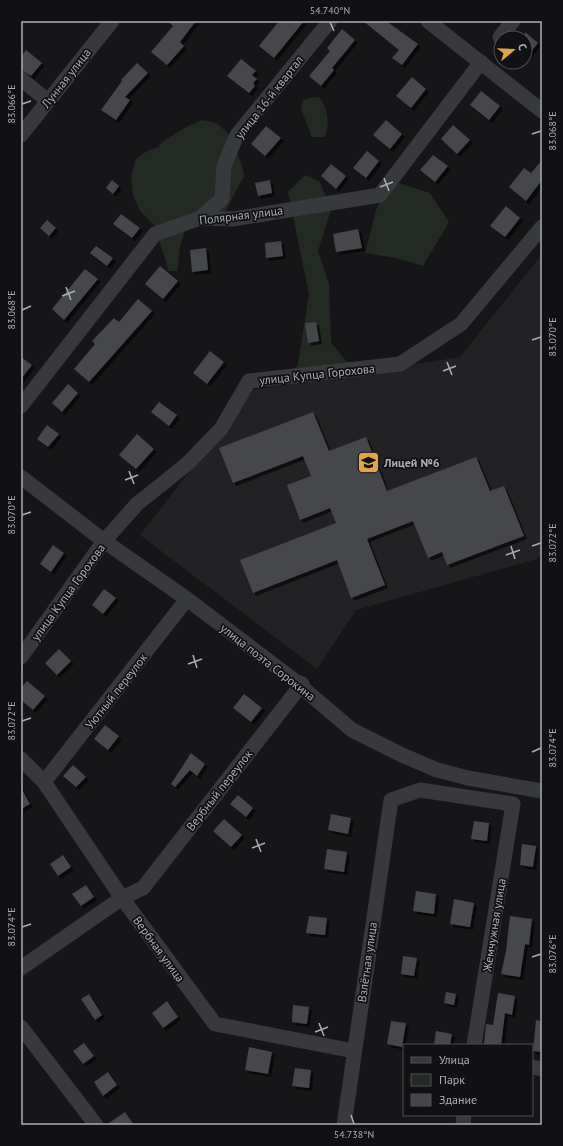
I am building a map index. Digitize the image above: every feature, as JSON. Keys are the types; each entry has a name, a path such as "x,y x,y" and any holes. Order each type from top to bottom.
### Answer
{"street":[{"name":"Лунная улица","path":"21,135 112,21"},
{"name":"улица 16-й квартал","path":"200,218 222,199 224,166 237,135 330,21"},
{"path":"428,21 542,111"},
{"path":"506,30 513,21"},
{"name":"Полярная улица","path":"21,406 155,234 200,218 233,218 380,195 480,62"},
{"path":"21,79 48,101"},
{"name":"улица Купца Горохова","path":"21,657 104,541 137,504 187,464 221,428 250,382 400,364 461,324 542,227"},
{"name":"улица поэта Сорокина","path":"21,477 104,541 187,599 291,678 352,730 402,756 437,770 542,791"},
{"name":"Уютный переулок","path":"44,782 187,599"},
{"name":"Вербный переулок","path":"122,898 143,888 302,684 291,678"},
{"name":"Вербная улица","path":"21,759 44,782 122,898 215,1024 354,1051"},
{"name":"Взлётная улица","path":"344,1125 391,800 420,790 513,804"},
{"name":"Жемчужная улица","path":"474,1044 513,804"},
{"path":"21,968 122,898"},
{"path":"21,1027 96,1125"}],"shaded area":[{"name":"Лицей №6","path":"542,254 542,553 537,559 356,610 317,669 140,535 253,390 460,357"}],"green space":[{"path":"314,97 320,98 325,108 328,122 325,137 312,137 301,109 303,100"},
{"path":"202,120 216,123 228,133 242,165 244,176 226,210 186,226 180,247 177,271 169,271 154,225 140,211 133,196 131,176 136,159 147,151 158,147 162,142 186,127"},
{"path":"305,175 320,182 331,210 318,251 329,284 331,342 350,366 351,378 287,384 298,364 309,294 288,192"},
{"path":"392,181 430,193 449,222 423,266 396,258 365,253 377,207"}],"building":[{"path":"167,21 196,21 180,42 184,46 167,65 151,52 173,26"},
{"path":"279,21 304,21 274,58 259,46"},
{"path":"363,21 386,21 418,44 402,65 392,58 399,50"},
{"path":"342,29 355,40 332,68 334,70 321,86 309,76 330,51 327,48"},
{"path":"533,39 538,43 533,49"},
{"path":"26,50 42,63 31,76 21,70 21,57"},
{"path":"241,59 256,71 252,75 257,79 253,83 255,86 249,93 227,76"},
{"path":"137,63 148,73 125,97 130,100 116,120 101,110 122,81 121,80"},
{"path":"412,77 426,89 411,108 396,96"},
{"path":"481,91 500,106 489,120 470,105"},
{"path":"386,120 402,134 390,149 373,135"},
{"path":"453,125 470,140 457,154 441,139"},
{"path":"266,126 281,138 265,156 251,144"},
{"path":"367,151 379,161 366,178 353,168"},
{"path":"433,155 448,166 435,182 420,170"},
{"path":"542,160 542,180 526,201 509,187 524,168 531,173"},
{"path":"331,164 346,176 336,189 321,176"},
{"path":"112,180 119,186 113,194 106,188"},
{"path":"270,180 272,193 258,196 255,183"},
{"path":"506,206 520,218 505,237 490,226"},
{"path":"121,214 140,228 132,238 113,224"},
{"path":"47,220 56,228 49,236 40,228"},
{"path":"358,229 362,248 336,252 333,234"},
{"path":"281,241 283,256 266,258 265,243"},
{"path":"96,246 113,258 107,266 90,253"},
{"path":"206,248 208,270 192,272 190,250"},
{"path":"160,266 178,281 163,299 145,284"},
{"path":"85,269 98,279 64,320 52,309"},
{"path":"138,299 152,311 89,382 74,369 95,344 92,341 114,318 119,322"},
{"path":"316,322 319,341 308,343 305,323"},
{"path":"210,351 224,362 207,384 193,373"},
{"path":"21,357 32,365 21,379"},
{"path":"68,384 78,393 62,412 52,403"},
{"path":"159,402 177,415 169,426 151,412"},
{"path":"313,412 329,451 366,437 387,491 476,457 490,491 504,486 524,536 447,565 442,552 428,558 413,521 367,539 385,585 351,598 337,560 253,593 240,560 336,523 330,508 300,520 287,485 311,476 303,456 233,483 219,448"},
{"path":"47,425 59,434 48,447 37,439"},
{"path":"137,434 154,449 136,469 119,455"},
{"path":"53,545 64,553 51,572 40,564"},
{"path":"104,589 116,598 103,614 92,605"},
{"path":"59,649 71,661 57,675 45,663"},
{"path":"27,681 45,696 33,710 21,700 21,688"},
{"path":"244,694 262,708 251,722 233,708"},
{"path":"105,725 119,736 108,750 94,739"},
{"path":"191,753 205,764 197,776 190,770 175,787 171,784"},
{"path":"73,765 86,777 76,787 63,776"},
{"path":"21,788 30,804 21,809"},
{"path":"238,795 253,808 246,817 230,804"},
{"path":"331,814 351,818 348,834 328,830"},
{"path":"224,819 242,835 231,847 213,831"},
{"path":"474,821 489,823 487,841 471,839"},
{"path":"522,844 536,846 533,867 520,865"},
{"path":"327,849 347,852 344,872 324,869"},
{"path":"63,855 71,867 58,876 50,864"},
{"path":"86,885 94,897 81,906 72,894"},
{"path":"416,891 436,894 434,914 413,911"},
{"path":"454,899 474,903 470,927 450,924"},
{"path":"309,916 327,918 325,935 306,933"},
{"path":"510,916 532,919 529,945 525,944 520,977 501,974 506,951"},
{"path":"403,956 417,958 414,976 401,974"},
{"path":"446,992 456,994 454,1005 444,1003"},
{"path":"498,993 515,996 512,1015 505,1013 501,1044 484,1044 486,1024 493,1025"},
{"path":"89,994 102,1015 95,1020 81,999"},
{"path":"167,1001 178,1017 163,1028 152,1013"},
{"path":"293,1005 309,1007 307,1024 292,1022"},
{"path":"536,1020 542,1021 542,1052 533,1051"},
{"path":"391,1021 406,1023 402,1047 387,1044"},
{"path":"436,1031 452,1034 450,1044 434,1044"},
{"path":"84,1043 94,1056 83,1064 73,1051"},
{"path":"249,1047 272,1052 268,1074 245,1070"},
{"path":"295,1068 311,1070 309,1088 292,1086"},
{"path":"108,1072 117,1085 103,1096 94,1082"},
{"path":"125,1112 134,1125 106,1125"}],"place":[{"name":"Лицей №6","path":"369,462"}]}
